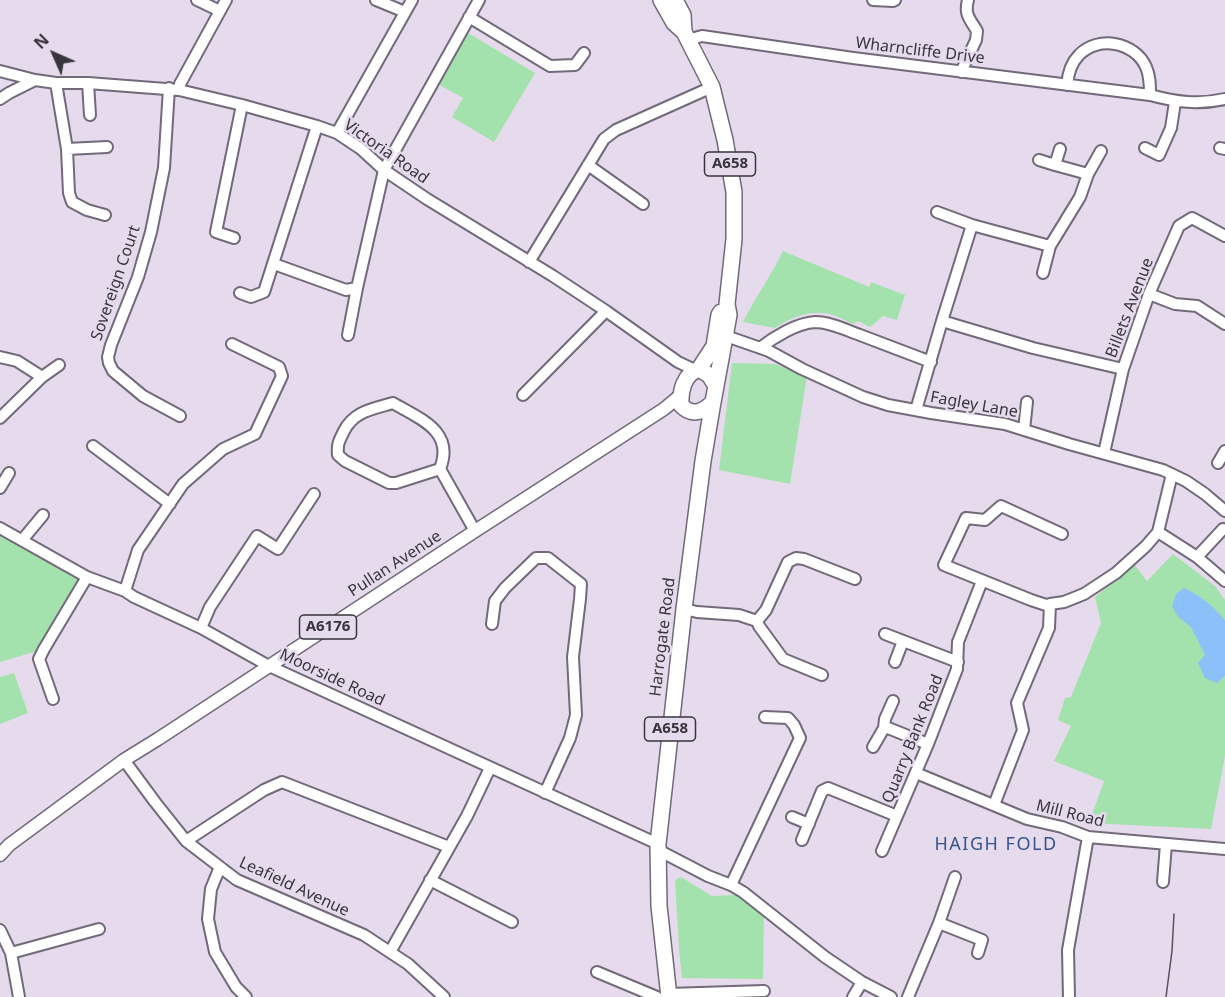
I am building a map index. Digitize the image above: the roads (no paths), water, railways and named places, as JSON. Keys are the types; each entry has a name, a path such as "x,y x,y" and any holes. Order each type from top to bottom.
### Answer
{"highway":[{"name":"A658","path":"661,0 686,36 712,87 725,140 734,192 734,239 727,304 719,315 721,342 716,386"},
{"name":"A658","path":"675,0 683,15 686,36"},
{"name":"A658","path":"697,369 714,346 721,342"},
{"path":"697,369 709,375 716,386 713,402 700,412 684,399 697,369"},
{"name":"A658","path":"684,399 700,433 703,461"},
{"name":"A658","path":"703,461 713,402"},
{"name":"Harrogate Road","path":"665,996 658,847 703,461"}],"main road":[{"name":"Pullan Avenue","path":"0,855 9,845 124,760 664,409 684,399"}],"street":[{"path":"196,0 220,11"},
{"path":"174,89 180,84 226,0"},
{"path":"376,0 405,12"},
{"path":"337,133 412,0"},
{"path":"348,335 384,170 479,0"},
{"path":"873,0 895,0"},
{"path":"961,72 976,40 977,31 967,15 968,0"},
{"path":"469,17 550,66 575,65 584,53"},
{"name":"Wharncliffe Drive","path":"686,36 702,36 961,72 1150,94 1175,102 1199,104 1225,99"},
{"path":"1067,85 1068,72 1078,56 1094,45 1116,44 1138,55 1146,66 1150,79 1150,94"},
{"name":"Victoria Road","path":"0,71 56,83 174,89 242,105 337,133 361,149 384,170 606,311 678,362 697,369"},
{"path":"0,99 35,80"},
{"path":"56,83 67,149 69,193 72,202 87,210 105,214"},
{"path":"88,83 90,115"},
{"path":"529,262 604,139 616,130 712,87"},
{"name":"Sovereign Court","path":"174,89 164,168 151,232 138,278 108,357 113,371 143,396 180,416"},
{"path":"1145,148 1159,155 1171,128 1175,102"},
{"path":"234,238 216,232 242,105"},
{"path":"240,293 251,297 264,292 317,126"},
{"path":"67,149 106,147"},
{"path":"1055,165 1060,148"},
{"path":"1043,273 1050,246 1080,196 1088,174 1101,151"},
{"path":"1039,160 1088,174"},
{"path":"588,165 644,204"},
{"path":"937,212 972,225 1050,246"},
{"name":"Billets Avenue","path":"1104,453 1123,369 1149,294 1179,226 1192,218 1225,236"},
{"path":"916,410 972,225"},
{"path":"274,264 346,290 357,288"},
{"path":"1149,294 1175,304 1197,306 1225,324"},
{"path":"523,395 606,311"},
{"path":"942,321 1033,348 1123,369"},
{"path":"721,342 755,346 813,322 827,324 930,362"},
{"name":"Fagley Lane","path":"721,342 755,346 863,397 888,405 1005,424 1163,470 1186,481 1225,511"},
{"path":"125,591 138,550 183,484 222,449 255,434 282,376 279,367 232,344"},
{"path":"0,357 17,361 42,377"},
{"path":"678,362 684,399"},
{"path":"0,418 42,377 59,365"},
{"path":"393,402 434,429 443,442 445,457 440,469 396,483 389,483 345,461 338,455 338,444 348,423 354,417 393,402"},
{"path":"1024,430 1027,402"},
{"path":"93,446 170,504"},
{"path":"1218,463 1225,451"},
{"path":"440,469 475,531"},
{"path":"0,488 9,473"},
{"path":"1062,534 1001,506 985,520 966,518 944,565 1031,600 1046,604 1064,602 1084,594 1116,573 1158,532 1172,474"},
{"path":"201,628 210,607 257,536 278,549 314,494"},
{"path":"23,539 43,515"},
{"name":"Moorside Road","path":"0,528 87,577 125,591 201,628 269,666 545,793 658,847 708,876 731,885 825,957 862,982 891,997"},
{"path":"1197,557 1222,529"},
{"path":"1158,532 1197,557 1225,581"},
{"path":"492,624 495,601 536,558 548,558 580,584 573,657 576,715 570,738 545,793"},
{"path":"757,621 765,610 788,562 796,558 855,579"},
{"path":"52,699 39,659 87,577"},
{"name":"Quarry Bank Road","path":"882,851 957,669 958,642 982,581"},
{"path":"994,805 1023,730 1017,703 1049,628 1050,604"},
{"path":"684,609 739,615 757,621 783,659 822,675"},
{"path":"885,634 958,662"},
{"path":"895,662 903,641"},
{"path":"873,747 884,728 885,719 893,701"},
{"path":"731,885 800,738 788,718 765,717"},
{"path":"884,728 928,744"},
{"name":"Leafield Avenue","path":"124,760 186,841 237,880 364,935 408,964 444,997"},
{"path":"390,952 467,816 490,768"},
{"name":"Mill Road","path":"916,772 1027,819 1062,827 1088,837 1225,849"},
{"path":"186,841 264,789 282,782 449,847"},
{"path":"802,840 822,791 828,788 897,816"},
{"path":"792,817 809,824"},
{"path":"1069,997 1068,950 1088,837"},
{"path":"1163,882 1166,844"},
{"path":"220,867 211,889 208,919 214,952 236,987 246,997"},
{"path":"908,997 939,923 955,877"},
{"path":"430,880 512,922"},
{"path":"939,923 982,940 978,953"},
{"path":"11,953 99,929"},
{"path":"0,930 11,953 19,997"},
{"path":"597,972 665,996 764,991"},
{"path":"853,997 862,982"}],"water":[{"path":"1184,588 1196,594 1225,620 1225,676 1217,683 1205,678 1198,663 1205,655 1191,627 1178,617 1172,606 1176,594"}],"tram line":[{"path":"1166,997 1174,914"}],"district":[{"name":"HAIGH FOLD","path":"996,845"}]}
